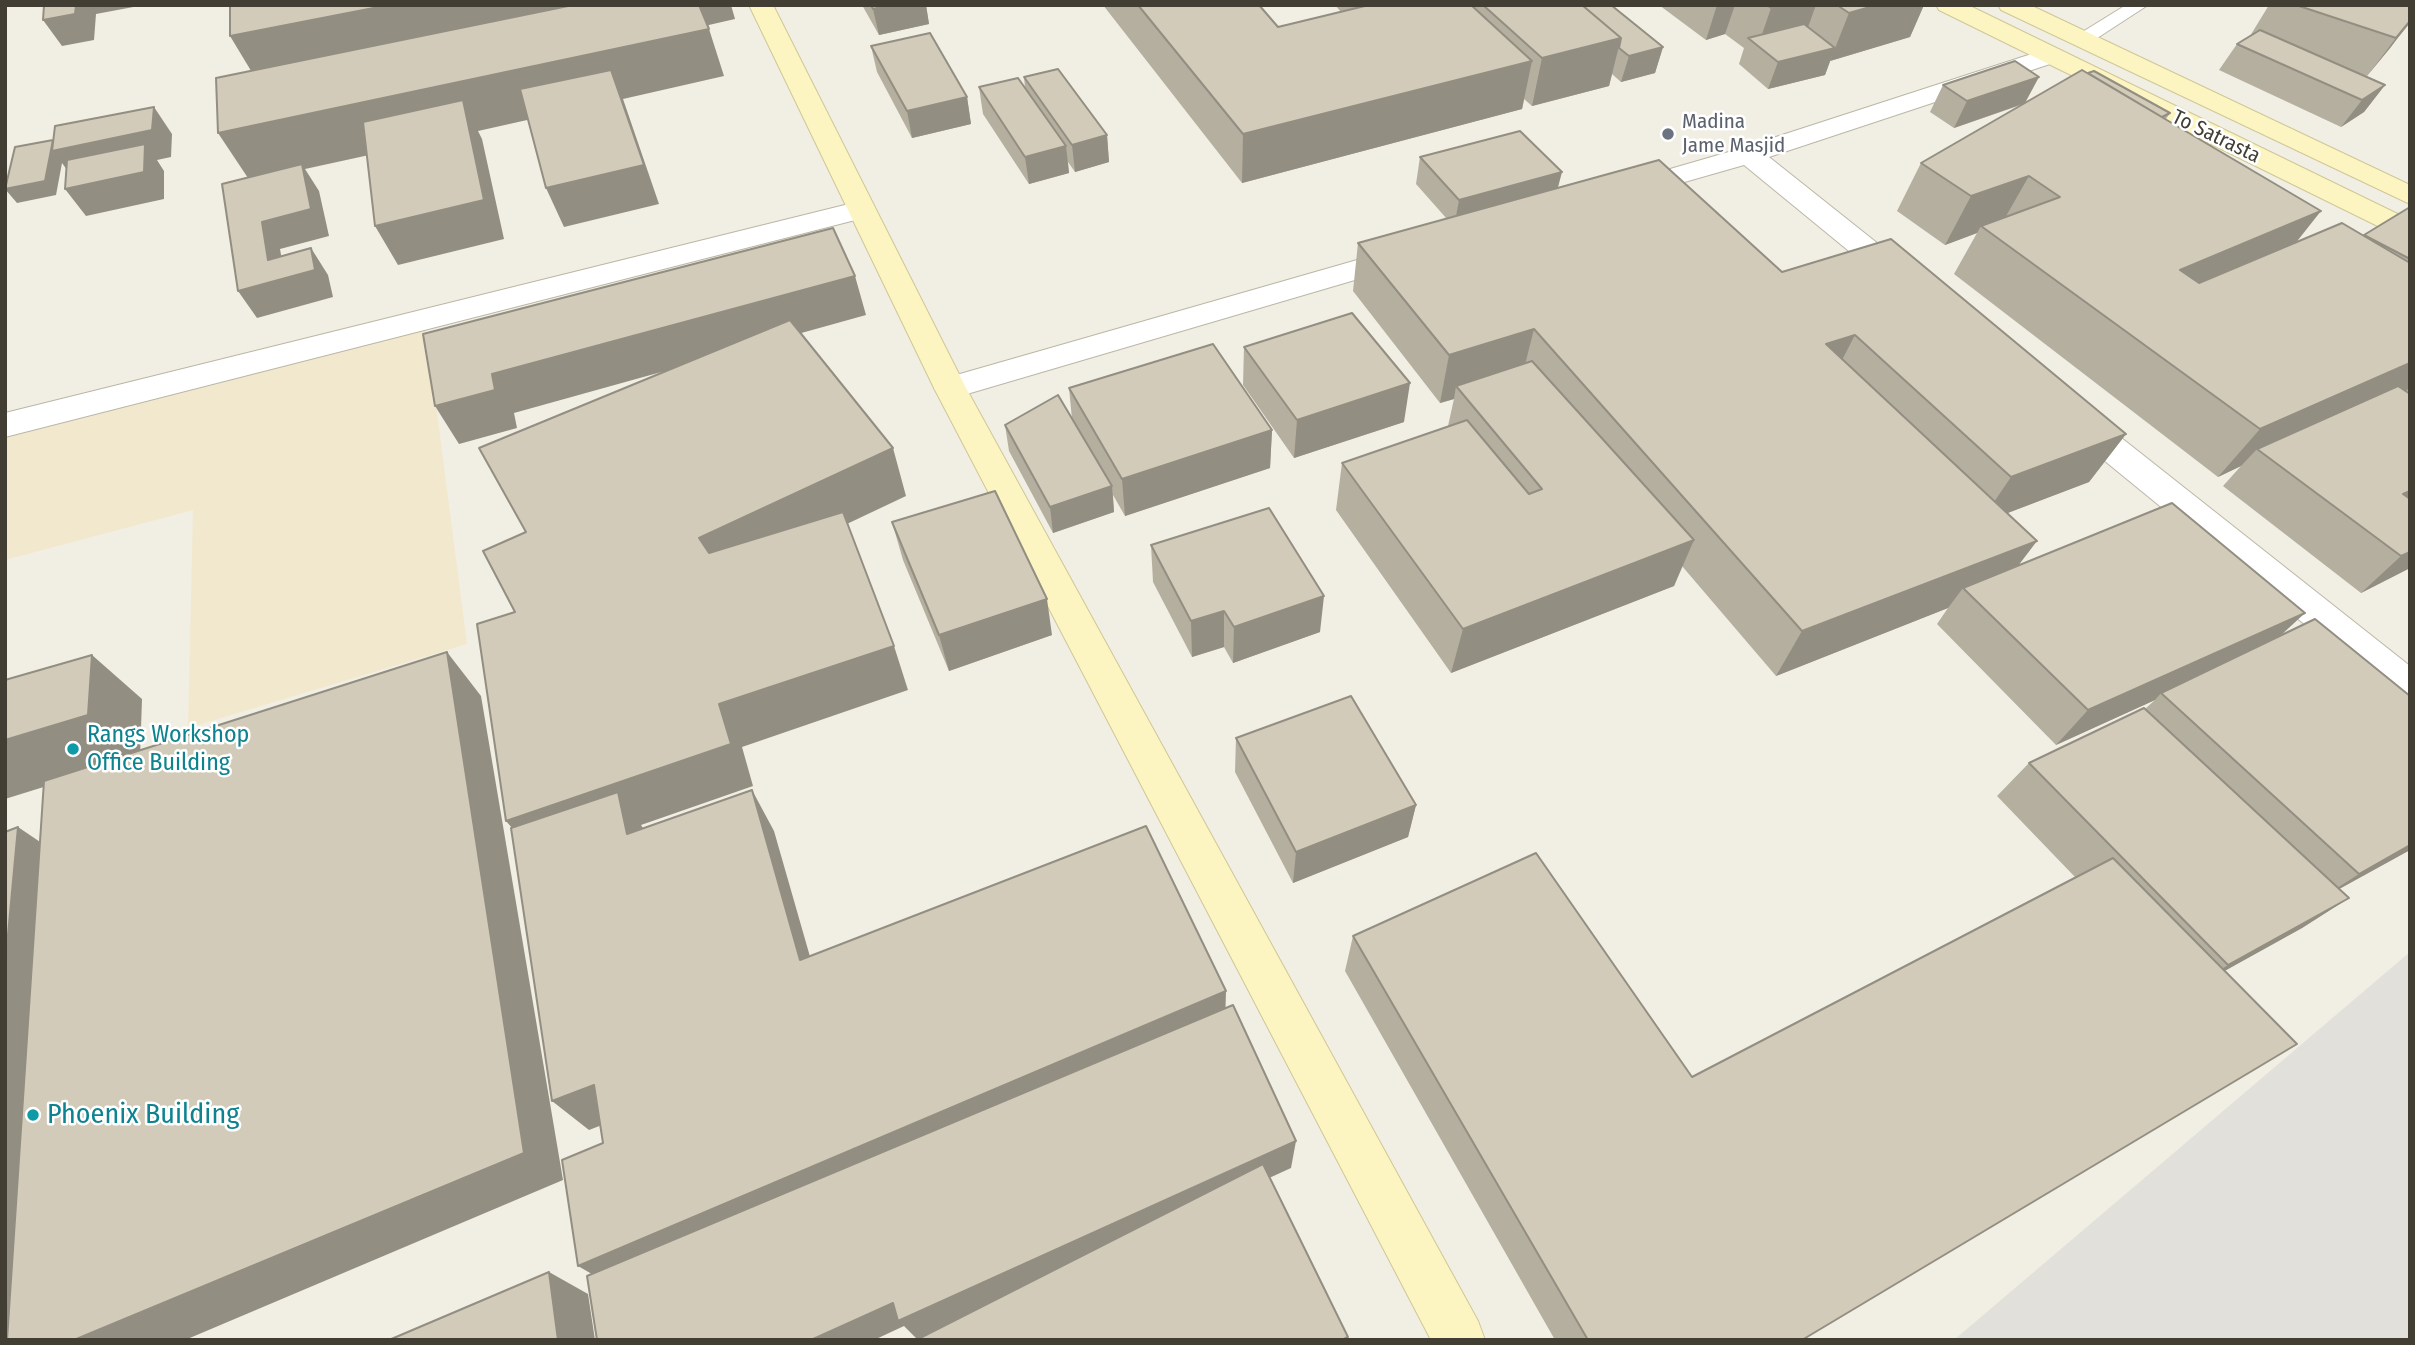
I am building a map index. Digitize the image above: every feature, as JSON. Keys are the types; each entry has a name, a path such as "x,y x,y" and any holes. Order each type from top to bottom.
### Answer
{"street":[{"path":"761,5 950,388 1459,1340"},
{"name":"To Satrasta","path":"1948,5 2410,231"},
{"path":"2010,5 2410,196"},
{"path":"1602,197 1749,155 2050,56 2082,40"},
{"path":"1749,155 1933,303"},
{"path":"5,425 861,210"},
{"path":"950,388 1429,248"},
{"path":"2052,400 2410,688"}],"lane":[{"path":"2082,40 2139,5"}],"shaded area":[{"path":"426,328 467,644 188,728 193,510 5,560 5,432"},
{"path":"2410,952 2410,1340 1954,1340"}],"building":[{"path":"44,5 76,5 75,14 43,20"},
{"path":"230,5 389,5 230,36"},
{"path":"573,5 699,5 709,29 218,133 216,78"},
{"path":"871,5 889,5 873,9"},
{"path":"1138,5 1259,5 1278,27 1369,5 1471,5 1532,61 1243,134"},
{"path":"1483,5 1582,5 1621,38 1542,58"},
{"path":"1582,5 1611,5 1663,47 1629,56 1619,48 1621,38"},
{"path":"1837,5 1877,5 1849,13"},
{"path":"2296,5 2407,5 2410,6 2410,21 2396,38"},
{"path":"1804,24 1835,48 1778,62 1748,38"},
{"path":"2260,30 2385,85 2362,100 2237,44"},
{"path":"930,33 967,97 907,111 871,46"},
{"path":"2015,61 2039,77 1967,101 1943,85"},
{"path":"1058,69 1107,135 1072,145 1024,77"},
{"path":"611,70 644,165 546,188 520,89"},
{"path":"2082,70 2321,211 2180,270 2199,283 2342,223 2410,263 2410,363 2260,429 1981,226 2060,197 2029,176 1971,196 1921,163"},
{"path":"2094,71 2170,113 2162,117 2088,73"},
{"path":"1018,78 1066,146 1025,157 979,87"},
{"path":"463,100 484,200 375,226 363,122"},
{"path":"154,107 152,130 52,151 55,126"},
{"path":"1520,131 1562,172 1459,200 1420,157"},
{"path":"53,140 45,181 5,189 15,147"},
{"path":"145,144 144,172 65,189 67,160"},
{"path":"1659,160 1782,272 1891,239 2126,434 2011,477 1855,335 1826,344 2037,541 1802,631 1534,329 1449,355 1358,243"},
{"path":"302,164 311,209 262,222 268,260 311,248 315,270 238,291 222,184"},
{"path":"2410,207 2410,259 2364,235"},
{"path":"833,228 855,276 492,374 495,390 435,406 423,334"},
{"path":"1352,313 1410,383 1297,420 1244,347"},
{"path":"790,320 893,448 699,538 709,553 843,512 894,646 719,704 731,744 506,821 477,624 515,612 483,551 526,532 479,448"},
{"path":"1213,344 1272,430 1122,479 1069,388"},
{"path":"1532,361 1694,540 1463,629 1342,463 1467,420 1529,494 1542,489 1456,386"},
{"path":"2398,386 2410,394 2410,491 2403,494 2410,499 2410,552 2401,556 2257,449"},
{"path":"1058,395 1112,486 1050,507 1005,425"},
{"path":"995,491 1047,599 939,635 892,522"},
{"path":"2172,503 2305,613 2088,710 1963,588"},
{"path":"1269,508 1324,596 1234,627 1224,611 1191,621 1151,545"},
{"path":"2315,619 2410,696 2410,845 2359,874 2161,693"},
{"path":"447,652 524,1153 74,1340 7,1340 44,781"},
{"path":"92,655 88,715 5,740 5,680"},
{"path":"1351,696 1416,805 1296,852 1236,738"},
{"path":"2144,708 2349,898 2228,965 2029,763"},
{"path":"752,790 800,960 1146,826 1226,991 578,1266 562,1160 603,1143 594,1085 552,1101 511,828 618,792 627,834"},
{"path":"18,827 5,967 5,832"},
{"path":"1536,853 1692,1077 2113,858 2297,1044 1802,1340 1588,1340 1353,936"},
{"path":"1233,1005 1296,1141 898,1321 893,1303 811,1340 597,1340 587,1276"},
{"path":"1263,1164 1348,1337 1342,1340 916,1340"},
{"path":"549,1272 558,1340 389,1340"}],"place":[{"name":"Madina Jame Masjid","path":"1668,134"},
{"name":"Rangs Workshop Office Building","path":"73,749"},
{"name":"Phoenix Building","path":"33,1115"}]}
